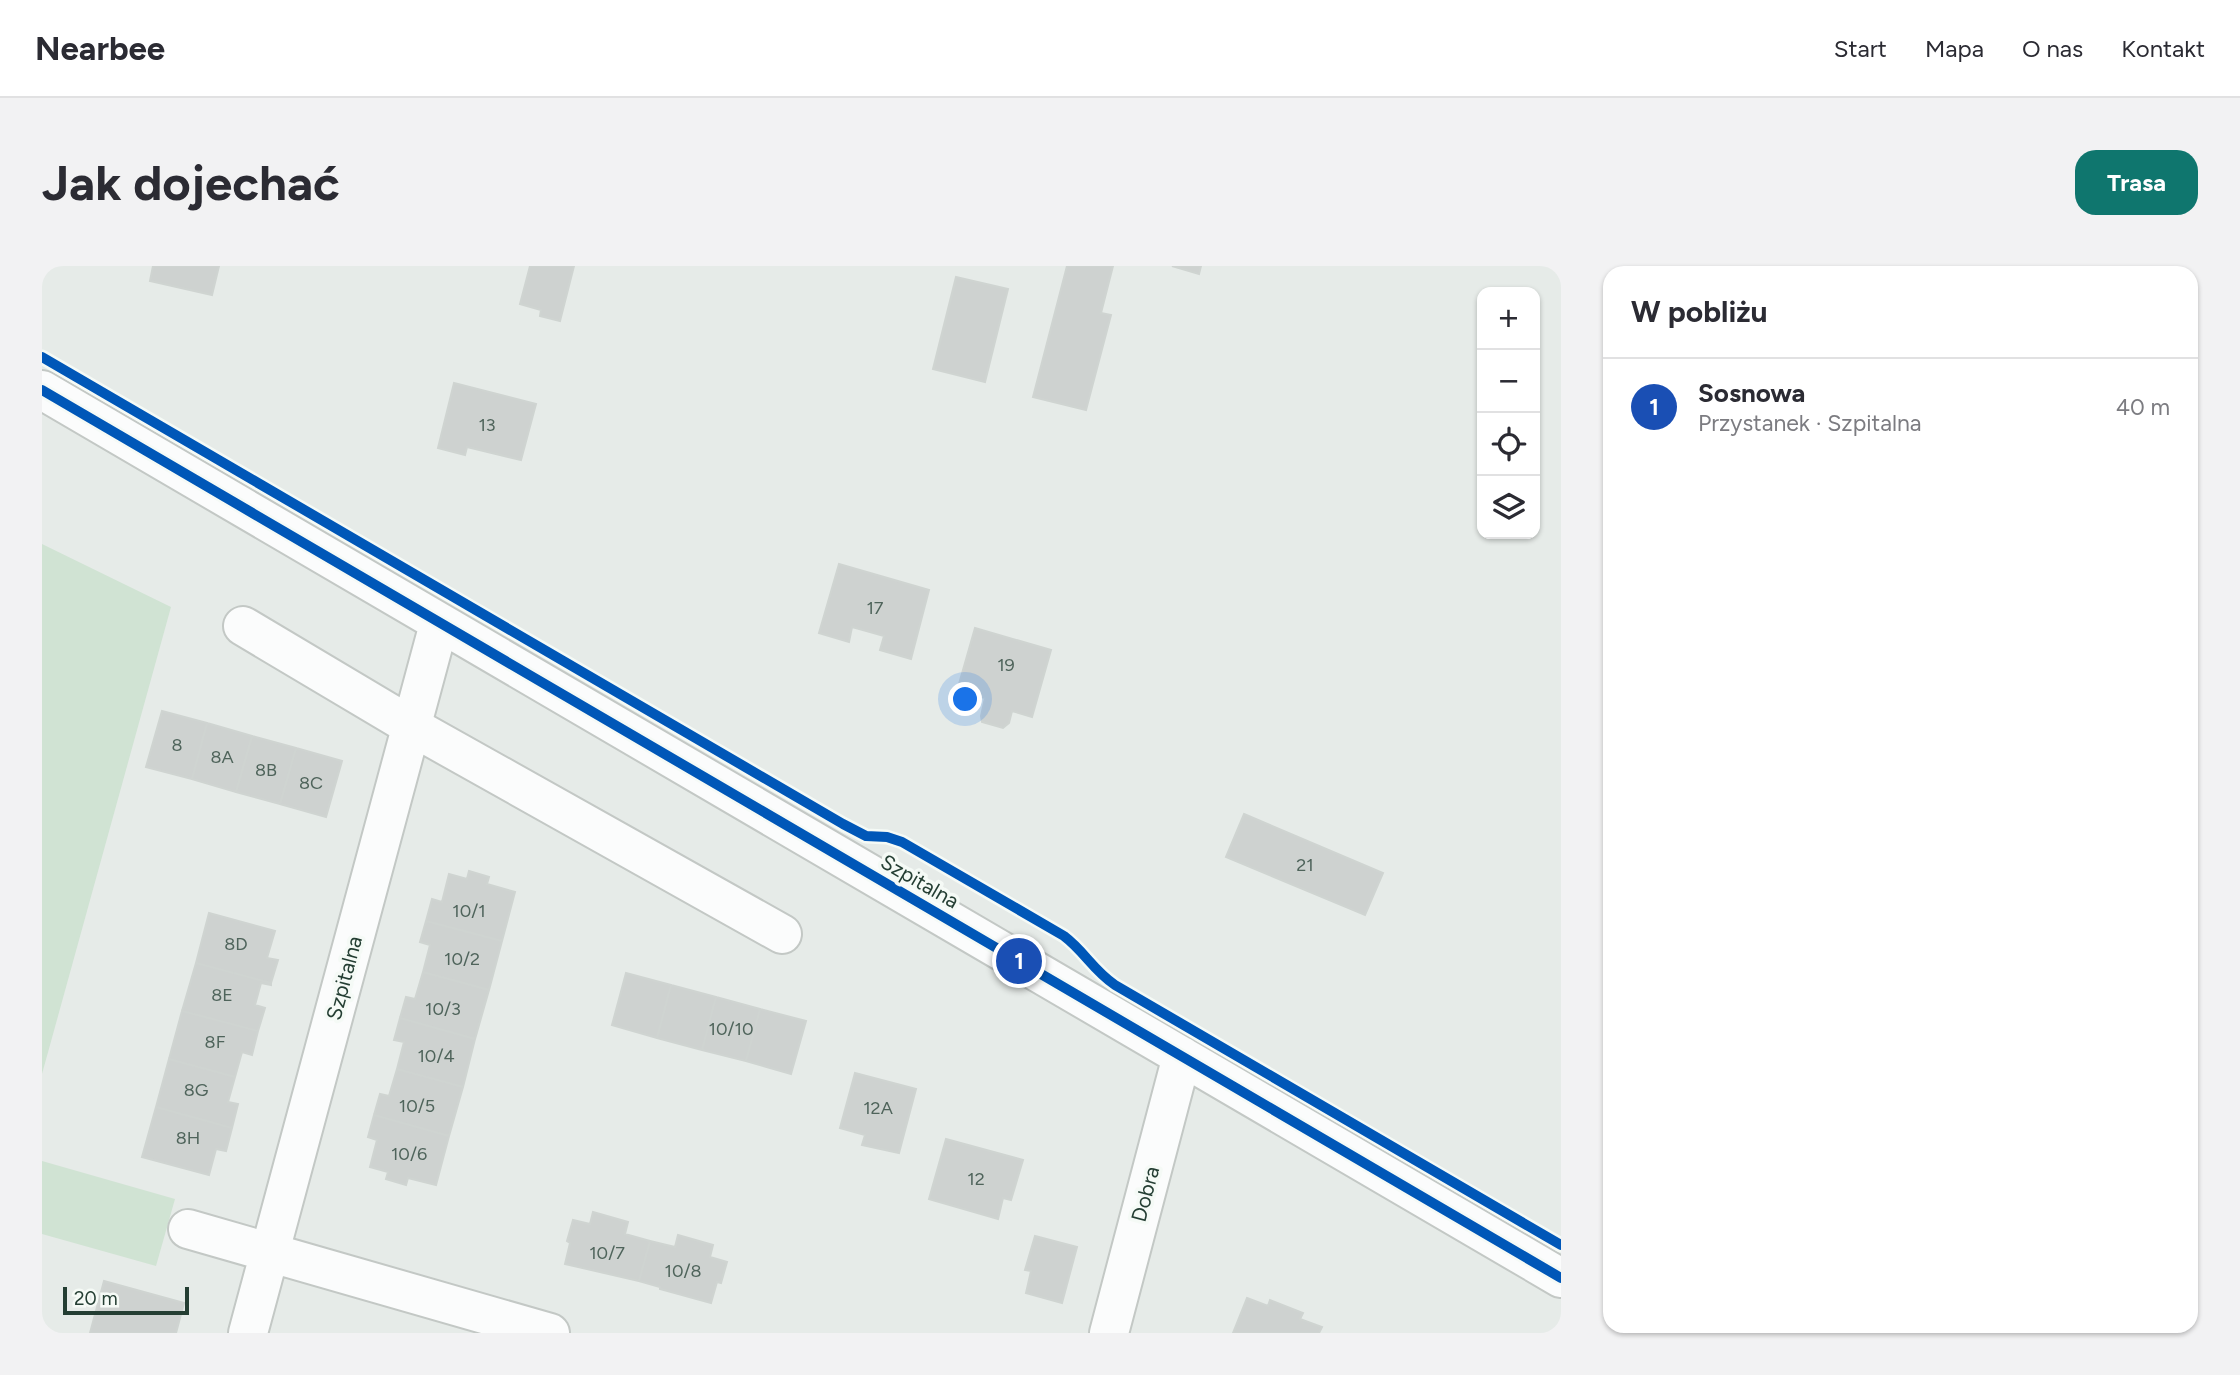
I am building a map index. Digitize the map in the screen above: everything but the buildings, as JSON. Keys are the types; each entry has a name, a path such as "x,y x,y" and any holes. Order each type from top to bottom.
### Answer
{"street":[{"name":"Szpitalna","path":"42,390 1561,1278"},
{"name":"Szpitalna","path":"248,1333 439,624"},
{"path":"243,625 411,726 782,934"},
{"name":"Dobra","path":"1109,1333 1182,1056"},
{"path":"188,1228 550,1333"}],"green space":[{"path":"42,544 171,607 42,1074"},
{"path":"42,1161 175,1199 156,1266 42,1234"}],"cycle path":[{"path":"42,357 843,824 866,836 887,837 902,842 1064,936 1115,985 1561,1245"},
{"path":"42,390 1561,1278"}],"place":[{"name":"Sosnowa","path":"1019,961"}]}
